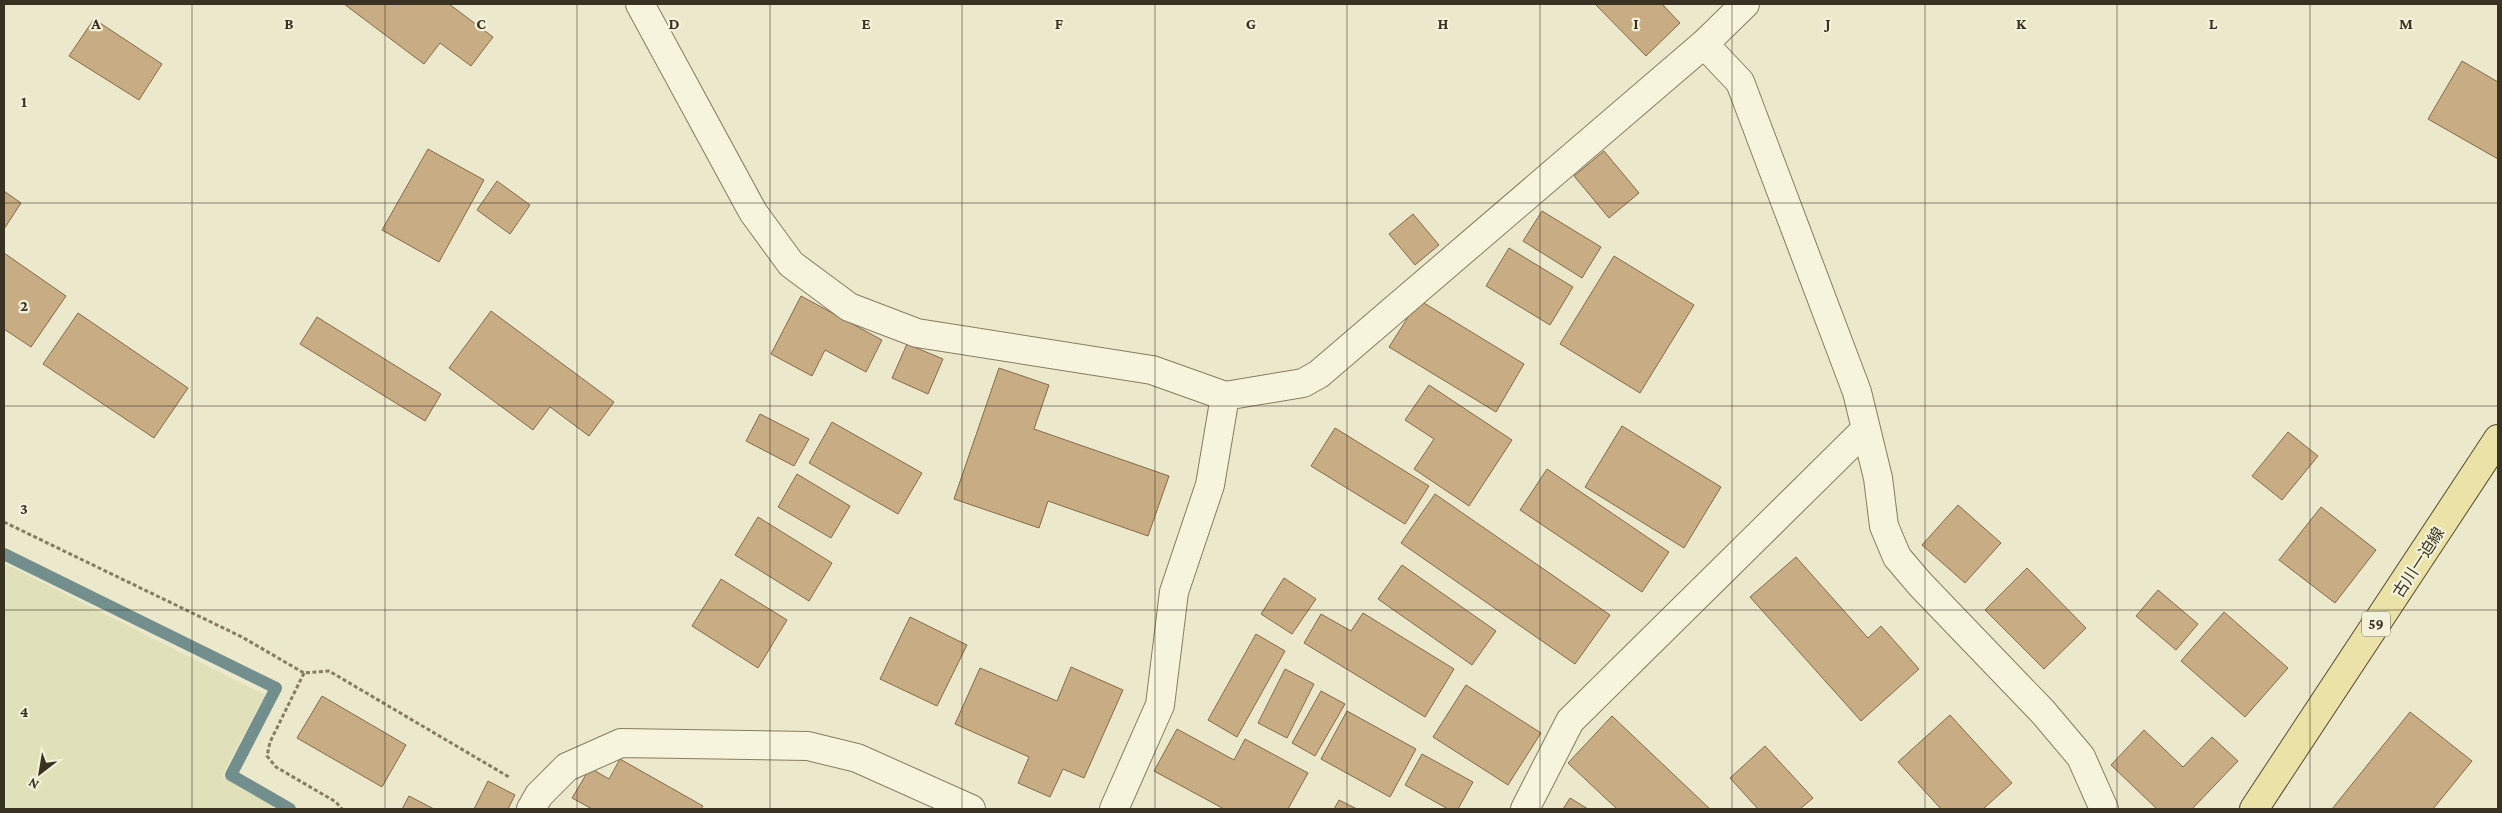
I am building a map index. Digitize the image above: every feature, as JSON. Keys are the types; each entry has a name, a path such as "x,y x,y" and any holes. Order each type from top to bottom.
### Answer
{"main road":[{"name":"古川一迫線","path":"2254,809 2498,439"}],"street":[{"path":"640,4 753,212 791,264 849,308 917,332 1152,370 1225,396 1304,383 1319,374 1704,44 1745,4"},
{"path":"1704,44 1740,82 1857,392 1878,478 1884,526 1897,557 1920,584 2043,712 2081,757 2104,809"},
{"path":"1114,809 1160,705 1174,592 1210,486 1225,396"},
{"path":"1525,809 1570,721 1865,430"},
{"path":"535,802 567,767 621,743 808,746 857,758 971,809"}],"path":[{"path":"4,522 242,637 304,673 329,672 535,802"},
{"path":"304,673 270,742 267,756 276,767 336,802 342,809"}],"green space":[{"path":"4,563 265,695 222,776 279,809 4,809"}],"building":[{"path":"344,4 449,4 493,37 471,66 440,43 424,64"},
{"path":"1595,4 1662,4 1680,23 1646,56"},
{"path":"94,19 162,64 139,100 69,56"},
{"path":"2462,61 2498,82 2498,159 2428,119"},
{"path":"428,149 484,180 439,262 382,230"},
{"path":"1604,151 1639,193 1609,218 1574,176"},
{"path":"497,181 530,205 510,234 477,210"},
{"path":"4,191 21,203 4,229"},
{"path":"1542,211 1601,247 1582,278 1523,241"},
{"path":"1413,214 1439,245 1415,265 1389,234"},
{"path":"1509,248 1573,287 1550,325 1486,286"},
{"path":"4,253 66,296 31,347 4,329"},
{"path":"1614,256 1694,305 1640,393 1560,344"},
{"path":"801,296 882,340 866,372 825,350 812,376 771,354"},
{"path":"1419,300 1524,364 1496,412 1389,347"},
{"path":"491,311 614,402 589,436 550,407 533,430 449,368"},
{"path":"78,313 188,388 154,438 43,364"},
{"path":"317,317 441,394 425,421 300,344"},
{"path":"907,344 943,359 928,394 892,378"},
{"path":"999,368 1049,385 1034,429 1169,476 1148,536 1048,501 1039,528 954,499"},
{"path":"1429,385 1512,440 1469,506 1414,469 1434,439 1405,420"},
{"path":"760,414 809,439 794,466 746,441"},
{"path":"832,422 922,473 898,514 809,463"},
{"path":"1622,426 1721,487 1684,548 1585,487"},
{"path":"1335,428 1429,486 1405,524 1311,466"},
{"path":"2288,432 2318,456 2282,500 2252,476"},
{"path":"1547,469 1669,552 1642,592 1520,510"},
{"path":"797,474 850,506 831,538 778,507"},
{"path":"1435,494 1610,615 1575,664 1401,543"},
{"path":"1958,505 2001,543 1965,583 1922,545"},
{"path":"2321,507 2376,550 2335,603 2279,560"},
{"path":"758,517 832,563 809,601 735,555"},
{"path":"1796,557 1868,638 1881,626 1919,669 1861,721 1750,597"},
{"path":"1402,565 1496,631 1472,665 1378,599"},
{"path":"2027,568 2086,628 2044,669 1985,610"},
{"path":"1284,578 1316,599 1292,634 1261,614"},
{"path":"721,579 787,620 758,668 692,626"},
{"path":"2158,590 2198,624 2176,650 2136,616"},
{"path":"2224,612 2288,668 2245,717 2181,661"},
{"path":"1363,613 1454,669 1425,717 1304,643 1321,614 1351,631"},
{"path":"910,617 967,645 937,706 880,679"},
{"path":"1256,634 1285,651 1237,737 1208,720"},
{"path":"1071,667 1123,690 1084,778 1063,769 1050,797 1018,783 1029,757 955,724 980,668 1057,701"},
{"path":"1285,669 1314,684 1287,738 1258,723"},
{"path":"1466,685 1541,733 1508,785 1433,737"},
{"path":"1321,691 1345,704 1315,756 1292,743"},
{"path":"322,696 406,745 382,787 297,738"},
{"path":"1347,711 1416,749 1390,797 1321,759"},
{"path":"2410,712 2472,761 2433,809 2332,809"},
{"path":"1950,715 2012,783 1983,809 1941,809 1898,762"},
{"path":"1612,716 1710,809 1617,809 1568,763"},
{"path":"1177,729 1234,760 1245,739 1308,773 1288,809 1224,809 1154,771"},
{"path":"2144,730 2183,767 2212,737 2238,761 2192,809 2157,809 2111,765"},
{"path":"1765,746 1813,798 1800,809 1758,809 1730,778"},
{"path":"1422,754 1473,782 1458,809 1448,809 1405,785"},
{"path":"620,759 703,806 701,809 592,809 572,798 590,768 609,779"},
{"path":"488,781 515,795 508,809 474,809"},
{"path":"409,796 434,809 402,809"},
{"path":"1570,798 1588,809 1563,809"},
{"path":"1339,800 1357,809 1334,809"}],"waterway":[{"path":"4,554 276,688 231,775 290,809"}]}
